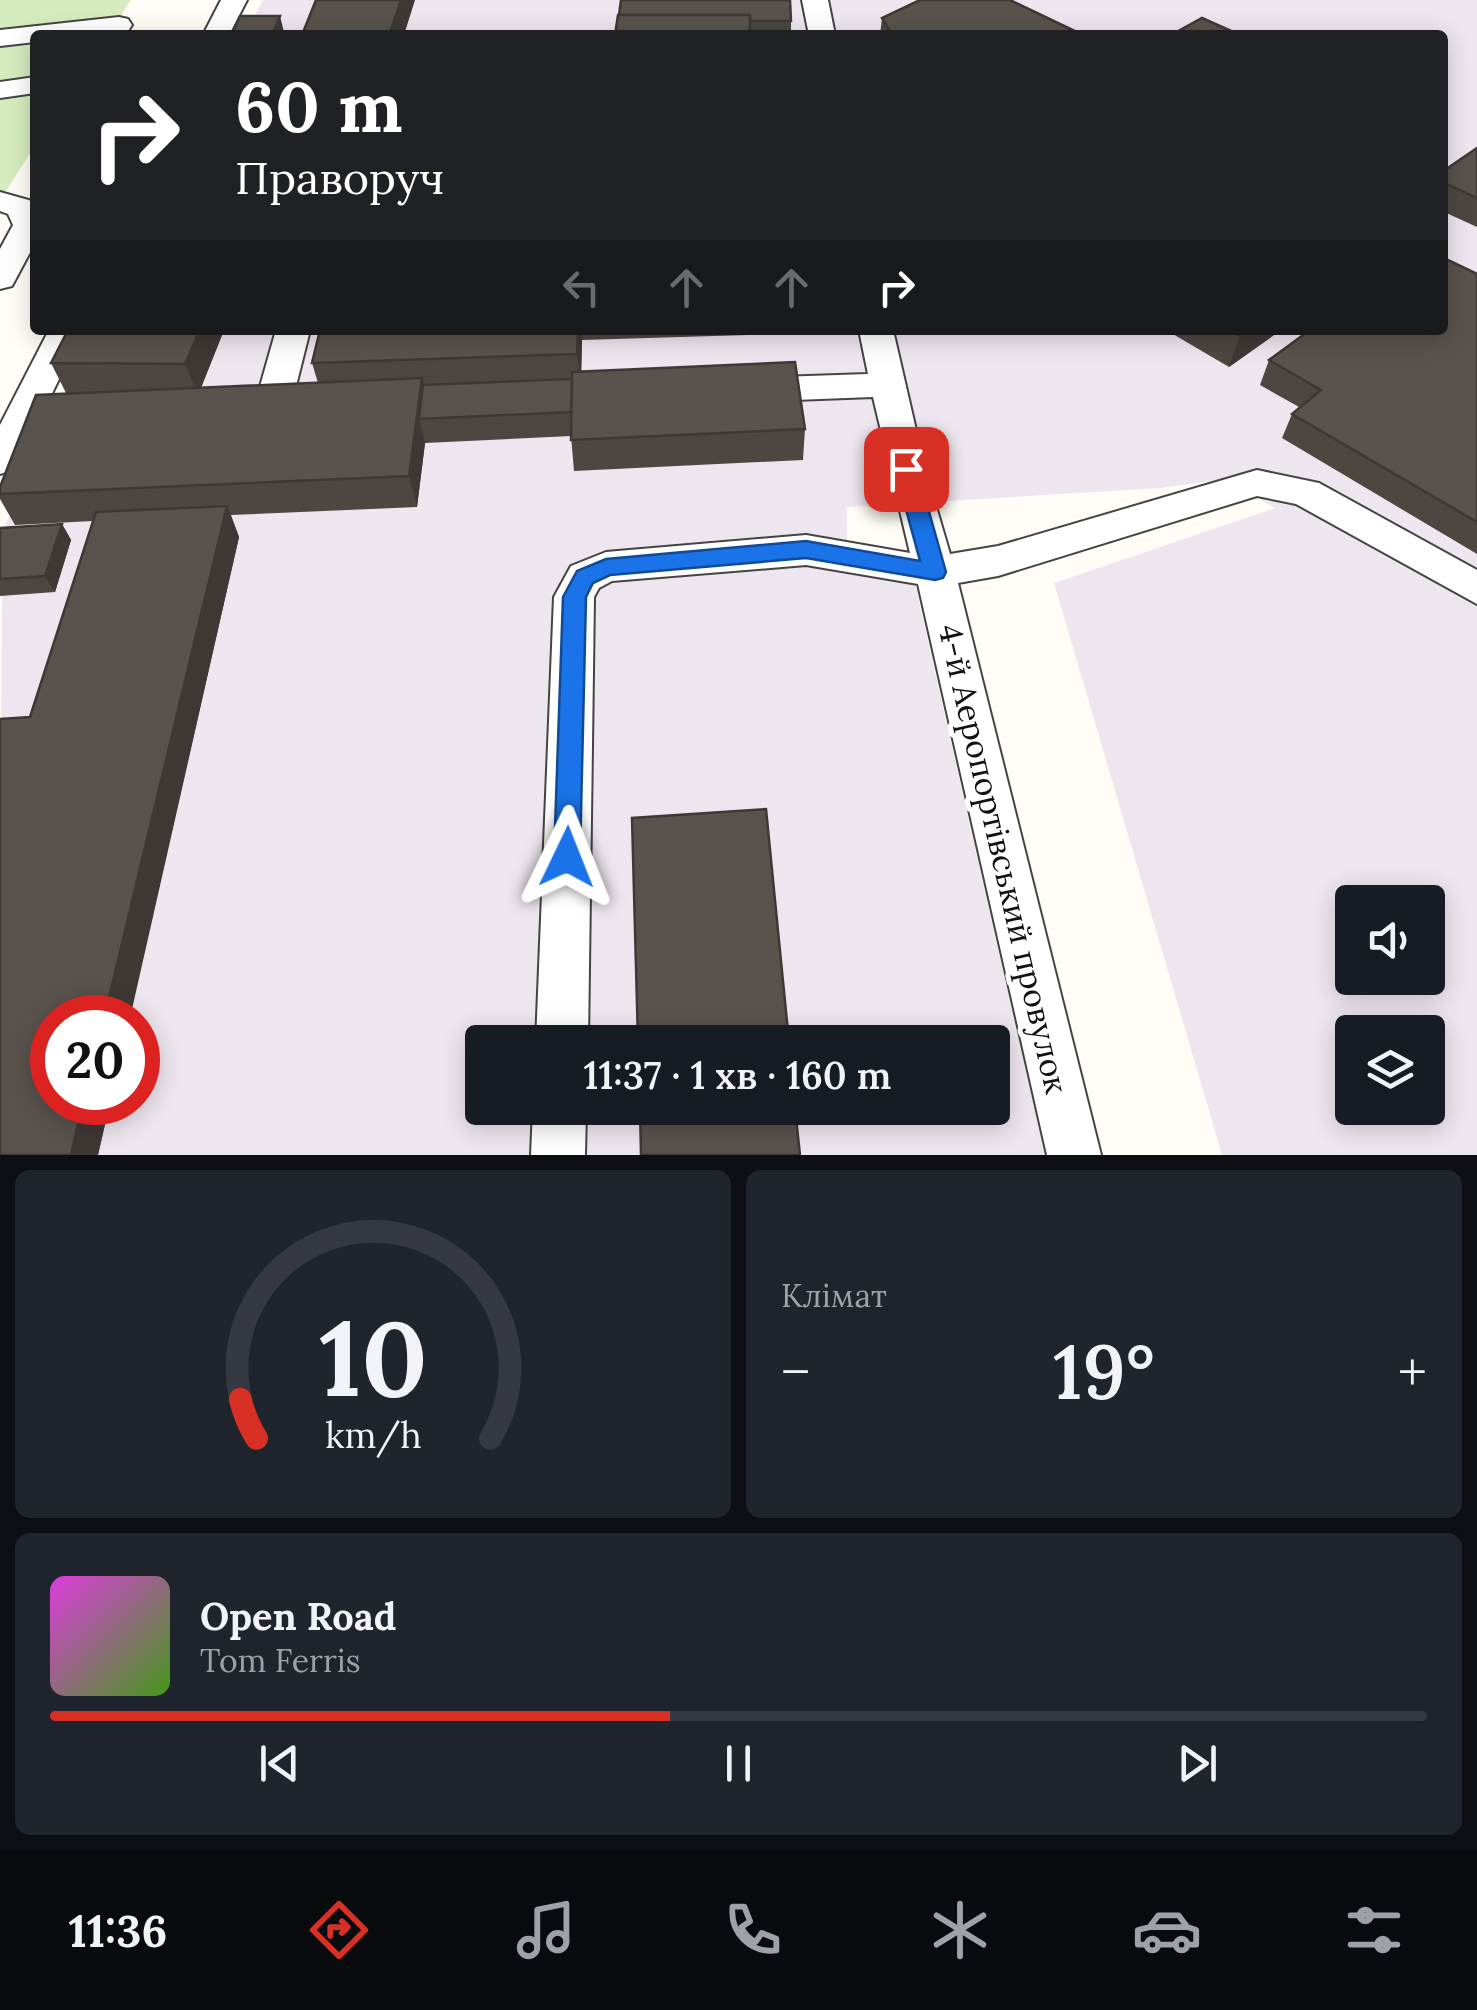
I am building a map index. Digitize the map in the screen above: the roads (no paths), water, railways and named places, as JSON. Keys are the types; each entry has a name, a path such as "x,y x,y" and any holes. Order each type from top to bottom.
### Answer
{"street":[{"path":"117,30 132,0"},
{"path":"219,30 234,0"},
{"path":"815,0 821,30"},
{"path":"0,38 30,36"},
{"path":"0,90 30,86"},
{"path":"0,200 21,208 29,225 0,279"},
{"path":"0,461 63,335"},
{"path":"293,335 277,390 282,402 301,408 359,406"},
{"name":"4-й Аеропортівський провулок","path":"877,335 1074,1155"},
{"path":"710,392 886,385"},
{"path":"562,1025 574,597 585,577 606,567 806,550 935,572 998,561 1258,483 1306,493 1477,589"},
{"path":"558,1155 559,1125"}]}
